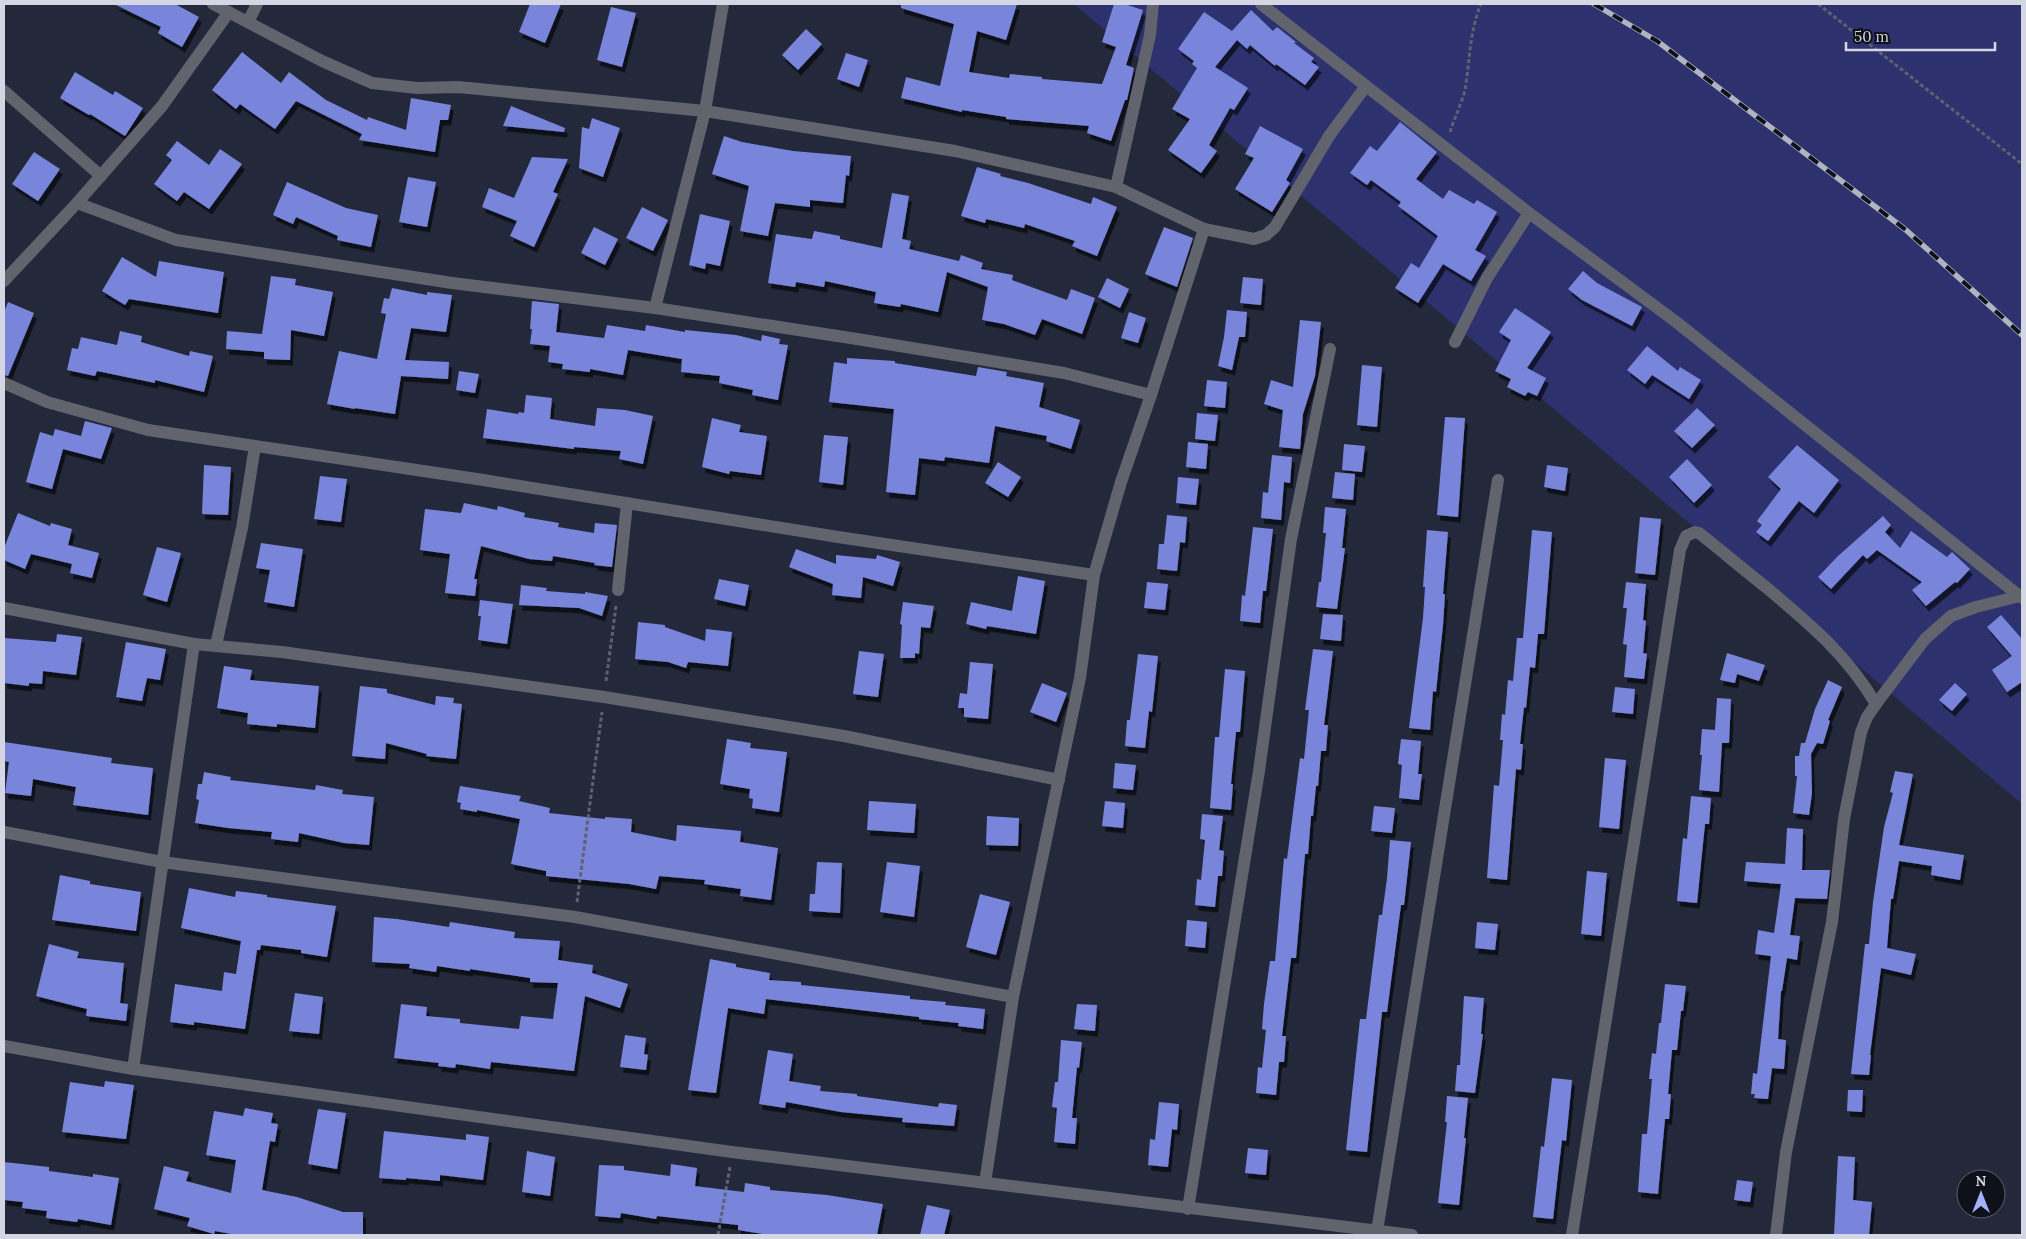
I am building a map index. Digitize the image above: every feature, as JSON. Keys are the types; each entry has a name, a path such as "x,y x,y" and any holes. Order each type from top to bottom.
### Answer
{"street":[{"path":"213,4 322,61 372,83 418,88 458,87 705,111 955,151 1116,187 1204,229 1254,239 1266,235 1275,227 1328,136 1366,86"},
{"path":"248,22 257,4"},
{"path":"656,308 705,111 723,4"},
{"path":"1116,187 1150,35 1153,4"},
{"path":"1261,4 1530,213 1675,321 2021,597"},
{"path":"4,281 77,203 162,106 229,12"},
{"path":"4,91 101,176"},
{"path":"77,203 176,240 452,283 656,308 1064,372 1151,395"},
{"path":"1455,342 1487,278 1530,213"},
{"path":"985,1183 1013,997 1080,678 1094,575 1204,229"},
{"path":"1188,1209 1259,771 1292,539 1330,349"},
{"path":"4,383 47,402 148,430 1094,575"},
{"path":"216,645 242,528 255,446"},
{"path":"1377,1231 1498,480"},
{"path":"618,590 627,502"},
{"path":"1572,1235 1680,550 1686,536 1698,533 1799,615 1839,653 1861,678 1876,704"},
{"path":"1776,1235 1786,1152 1832,922 1844,819 1860,732 1876,704 1925,639 1951,616 1976,607 2021,597"},
{"path":"4,608 194,644 282,652 604,697 844,736 1059,780"},
{"path":"133,1069 194,644"},
{"path":"4,832 162,862 575,917 1013,997"},
{"path":"4,1046 133,1069 732,1152 1412,1235"}],"path":[{"path":"1445,146 1466,86 1469,51 1475,17 1481,4"},
{"path":"1818,4 2022,164"},
{"path":"575,917 618,590"},
{"path":"718,1235 732,1152"}],"shaded area":[{"path":"1074,4 2022,4 2022,804"}],"building":[{"path":"114,4 175,4 199,17 182,47 158,33 161,27"},
{"path":"530,4 561,4 545,43 519,32"},
{"path":"901,4 1017,4 1006,40 977,31 969,72 1009,78 1010,74 1042,77 1042,79 1102,84 1116,47 1102,42 1114,4 1124,4 1143,10 1126,65 1134,68 1127,100 1125,100 1111,141 1087,133 1089,126 1006,119 1006,117 962,110 962,112 901,98 906,77 940,86 954,24 901,8"},
{"path":"611,7 636,13 622,67 597,60"},
{"path":"1251,10 1273,31 1277,27 1296,42 1294,43 1314,58 1311,62 1319,67 1305,85 1276,64 1275,66 1250,45 1247,49 1237,40 1215,67 1248,88 1234,110 1230,108 1209,145 1217,151 1201,173 1168,150 1190,119 1172,109 1197,68 1192,64 1194,61 1178,49 1204,12 1232,31"},
{"path":"806,29 822,44 798,70 782,55"},
{"path":"242,52 281,83 289,72 326,100 367,120 368,117 406,130 411,98 451,105 448,120 440,120 435,152 359,140 362,134 296,101 275,129 240,104 236,109 212,90"},
{"path":"846,53 868,60 859,87 837,79"},
{"path":"75,72 113,95 115,91 143,108 125,136 60,98"},
{"path":"511,106 565,128 564,132 503,126"},
{"path":"592,118 620,128 603,177 579,168 582,127 589,129"},
{"path":"1400,122 1437,152 1416,179 1443,199 1449,190 1474,204 1477,200 1497,212 1475,250 1486,256 1471,281 1443,264 1418,303 1395,288 1411,263 1419,268 1438,236 1398,206 1401,202 1371,180 1367,185 1350,173 1370,146 1377,151"},
{"path":"1260,126 1303,149 1286,180 1290,183 1272,212 1235,189 1254,158 1245,154"},
{"path":"724,136 742,142 793,151 851,156 849,176 846,175 843,203 810,200 810,207 775,203 768,236 740,231 749,186 712,174"},
{"path":"177,141 209,165 220,149 242,164 209,209 184,192 177,201 154,184 172,160 166,155"},
{"path":"34,152 60,169 38,201 12,184"},
{"path":"532,157 568,159 553,192 558,194 534,247 510,236 517,221 482,207 489,188 514,198"},
{"path":"977,167 1091,204 1093,197 1117,207 1097,256 1072,246 1075,241 1025,224 1024,228 986,219 985,223 961,216"},
{"path":"408,177 436,182 427,227 399,222"},
{"path":"287,182 346,208 378,215 371,247 337,240 338,236 296,217 293,224 273,215"},
{"path":"892,193 909,196 902,239 911,241 909,249 959,261 961,255 983,263 981,269 1013,275 1012,280 1067,300 1071,289 1095,298 1082,334 1042,319 1035,335 1004,324 982,320 988,287 947,272 938,312 901,304 900,307 874,303 876,292 825,281 824,287 796,282 795,287 768,283 776,234 812,239 814,231 882,248"},
{"path":"642,207 668,220 653,251 626,238"},
{"path":"700,214 730,221 720,266 706,263 705,269 689,265"},
{"path":"594,227 618,239 605,265 581,253"},
{"path":"1164,227 1193,238 1177,287 1145,274"},
{"path":"122,257 156,277 159,261 224,272 218,313 129,299 125,305 102,291"},
{"path":"1583,271 1597,283 1642,307 1632,326 1582,300 1568,289"},
{"path":"271,276 296,279 295,285 333,292 324,336 291,330 290,360 264,359 264,352 226,349 227,331 262,334"},
{"path":"1243,277 1263,279 1261,305 1240,303"},
{"path":"1107,278 1129,289 1120,308 1098,297"},
{"path":"392,288 427,295 427,292 452,295 446,332 411,328 405,360 449,362 448,379 401,376 395,414 327,404 339,351 377,359 386,314 381,313 384,298 389,299"},
{"path":"532,301 559,304 556,332 604,338 607,325 645,331 646,325 685,332 685,330 736,335 761,341 762,335 780,339 779,344 788,345 778,400 752,395 753,390 719,383 720,376 681,372 682,359 628,350 623,375 590,369 590,372 562,369 563,364 548,362 550,346 530,344"},
{"path":"8,302 34,313 8,376 4,375 4,312"},
{"path":"1515,308 1551,332 1527,368 1546,378 1537,396 1528,392 1525,396 1507,387 1511,379 1495,371 1511,340 1499,332"},
{"path":"1227,310 1247,312 1245,337 1239,337 1232,370 1218,366"},
{"path":"1129,312 1146,318 1138,343 1121,338"},
{"path":"1300,320 1321,322 1315,376 1303,414 1300,449 1279,447 1283,410 1264,404 1271,380 1293,387"},
{"path":"120,331 142,336 141,342 189,356 190,351 213,356 204,392 155,380 155,383 97,371 95,376 67,370 72,348 78,349 81,337 117,345"},
{"path":"1647,346 1678,371 1680,367 1701,380 1689,399 1652,375 1645,384 1627,370"},
{"path":"847,358 895,361 895,363 976,376 978,367 1007,372 1006,376 1044,383 1039,407 1080,420 1071,449 1046,441 1047,436 995,426 989,463 945,457 944,461 919,458 915,495 886,492 894,409 829,402 834,362 847,364"},
{"path":"1362,365 1382,367 1377,427 1357,425"},
{"path":"459,371 479,374 475,393 456,390"},
{"path":"1207,380 1227,382 1225,408 1204,406"},
{"path":"526,395 552,398 550,419 595,426 597,408 625,410 653,416 643,464 619,459 621,451 574,447 574,449 483,438 487,409 518,414 519,412 524,413"},
{"path":"1697,408 1715,425 1692,448 1674,431"},
{"path":"1197,413 1218,415 1215,441 1195,439"},
{"path":"1445,417 1465,418 1458,517 1437,515"},
{"path":"712,418 741,425 739,432 767,436 761,475 730,471 729,474 702,467"},
{"path":"85,421 112,428 101,459 63,449 52,489 26,482 40,432 53,436 55,429 81,436"},
{"path":"824,435 848,437 843,485 819,482"},
{"path":"1188,442 1208,444 1206,469 1186,467"},
{"path":"1344,444 1365,446 1362,472 1342,470"},
{"path":"1797,445 1839,480 1814,513 1799,501 1768,541 1756,532 1762,525 1757,521 1781,489 1768,477"},
{"path":"1272,455 1292,457 1290,483 1284,482 1281,520 1261,518 1263,492 1268,493"},
{"path":"1687,459 1712,485 1694,503 1669,477"},
{"path":"998,462 1021,477 1008,497 985,483"},
{"path":"204,465 231,467 228,515 202,514"},
{"path":"1547,465 1568,468 1565,491 1544,487"},
{"path":"1335,472 1355,474 1353,500 1332,498"},
{"path":"320,476 347,479 341,522 314,519"},
{"path":"1178,477 1199,479 1196,505 1176,503"},
{"path":"464,503 497,510 498,506 525,513 524,517 559,523 558,527 594,533 595,523 617,525 612,567 553,556 552,561 529,559 481,546 474,579 477,579 475,596 445,593 450,554 420,550 425,509 461,513"},
{"path":"1325,507 1346,509 1342,548 1345,548 1337,609 1316,607 1319,582 1321,582 1326,533 1323,533"},
{"path":"18,513 50,526 51,523 72,529 68,545 99,553 92,578 70,573 72,564 31,554 25,569 4,560 4,548"},
{"path":"1167,515 1187,517 1185,543 1180,542 1177,571 1157,569 1159,544 1164,544"},
{"path":"1883,516 1891,525 1885,532 1900,548 1911,531 1947,557 1952,552 1970,569 1957,583 1955,582 1926,606 1912,590 1922,582 1877,550 1867,559 1863,555 1831,589 1818,577 1837,557"},
{"path":"1640,517 1661,519 1655,575 1635,573"},
{"path":"1253,527 1273,529 1266,591 1263,591 1260,623 1240,621 1242,595 1245,596"},
{"path":"1427,530 1448,532 1443,594 1445,594 1443,625 1436,692 1433,691 1430,730 1409,728 1423,618"},
{"path":"1532,530 1552,532 1544,634 1538,634 1535,668 1530,667 1520,744 1523,744 1521,770 1516,769 1507,880 1487,878 1494,785 1499,786 1503,740 1500,740 1502,714 1505,715 1508,680 1513,681 1517,638 1523,638"},
{"path":"261,543 303,549 294,607 264,602 270,570 256,568"},
{"path":"157,547 181,553 167,602 143,595"},
{"path":"796,549 836,564 836,555 876,559 877,555 900,562 893,586 863,577 861,598 832,595 833,584 789,567"},
{"path":"1018,576 1045,581 1036,634 987,626 986,629 966,624 971,602 1012,611"},
{"path":"719,579 749,585 745,606 714,599"},
{"path":"1147,582 1168,584 1165,610 1144,608"},
{"path":"1626,582 1646,584 1643,620 1646,621 1643,653 1647,654 1644,679 1624,677 1627,645 1623,644 1627,608 1623,608"},
{"path":"521,585 547,588 546,591 585,594 585,592 608,596 602,616 579,608 519,605"},
{"path":"480,600 513,604 507,644 478,640 481,616 478,616"},
{"path":"903,602 934,606 930,628 921,627 919,654 915,653 915,658 900,658 902,625 900,624"},
{"path":"1323,614 1343,615 1341,641 1320,639"},
{"path":"2001,615 2022,639 2022,682 2007,692 1992,670 2012,656 1987,627"},
{"path":"638,622 665,625 665,627 705,641 706,629 732,632 728,666 688,662 686,668 668,662 635,659"},
{"path":"57,634 82,637 76,675 43,671 42,684 29,683 29,686 4,683 4,638 56,642"},
{"path":"126,642 166,649 160,680 147,678 142,701 116,697"},
{"path":"1313,649 1333,651 1324,725 1328,725 1326,751 1321,751 1318,786 1316,786 1313,816 1311,816 1308,854 1305,854 1296,958 1291,958 1282,1036 1286,1036 1284,1062 1279,1062 1276,1095 1256,1093 1258,1067 1262,1068 1266,1030 1262,1029 1270,961 1275,961 1284,858 1287,859 1300,758 1304,759 1309,710 1305,710"},
{"path":"859,651 884,654 878,697 853,694"},
{"path":"1727,653 1765,665 1759,681 1737,674 1735,683 1720,680"},
{"path":"1138,654 1158,656 1152,712 1149,711 1145,748 1125,746 1127,720 1130,720"},
{"path":"970,662 993,664 988,719 964,717 964,708 958,708 960,693 967,694"},
{"path":"224,666 252,670 250,680 319,686 315,728 277,724 277,727 247,724 248,713 217,708"},
{"path":"1225,669 1245,671 1240,732 1236,732 1231,784 1233,784 1231,810 1210,808 1215,737 1219,737"},
{"path":"1828,680 1842,687 1828,720 1830,721 1823,744 1817,743 1811,754 1812,793 1809,815 1793,813 1797,776 1795,776 1795,756 1799,756 1801,743 1805,743 1815,709"},
{"path":"1042,683 1067,693 1056,722 1030,712"},
{"path":"1955,683 1967,694 1952,711 1939,700"},
{"path":"360,686 387,689 387,693 435,705 436,696 454,698 453,703 462,704 456,759 426,756 427,754 386,743 385,759 352,756"},
{"path":"1615,687 1635,689 1633,714 1612,712"},
{"path":"1717,698 1731,699 1729,743 1722,743 1719,792 1699,790 1702,729 1715,730"},
{"path":"727,739 751,743 750,748 787,752 779,812 752,808 753,799 749,798 750,789 720,784"},
{"path":"1401,739 1421,741 1418,774 1422,774 1419,800 1399,798 1402,765 1398,764"},
{"path":"4,742 112,758 111,763 153,768 148,815 73,805 76,787 33,779 31,796 5,793 9,762 4,761"},
{"path":"1605,758 1626,760 1619,829 1599,827"},
{"path":"1115,763 1136,765 1133,790 1113,788"},
{"path":"1895,771 1913,774 1899,845 1964,855 1960,880 1931,875 1932,866 1899,861 1893,899 1891,899 1887,948 1916,954 1911,975 1881,968 1869,1075 1851,1074 1865,944 1869,944 1884,827 1893,793 1890,792"},
{"path":"204,772 231,777 230,780 315,790 316,785 343,790 342,794 374,797 369,845 344,843 299,833 298,842 271,839 272,832 195,823 199,800 196,799 198,784 202,784"},
{"path":"460,786 521,796 519,801 550,808 549,813 605,819 605,817 632,819 631,832 676,841 677,825 741,831 740,842 778,848 771,900 740,896 741,889 704,884 705,880 659,876 656,889 629,884 546,876 546,871 511,864 520,819 477,810 477,812 460,809 461,803 457,802"},
{"path":"1691,796 1711,798 1709,824 1705,824 1697,903 1677,901 1683,838 1687,839"},
{"path":"869,801 916,804 914,833 867,830"},
{"path":"1105,801 1125,803 1123,828 1102,826"},
{"path":"1374,806 1395,808 1392,833 1371,831"},
{"path":"1202,814 1223,816 1219,850 1224,851 1222,876 1218,876 1215,907 1195,905 1197,879 1201,880 1205,840 1200,839"},
{"path":"987,816 1019,818 1018,846 986,845"},
{"path":"1787,828 1803,829 1802,870 1830,870 1827,899 1795,898 1790,935 1800,936 1797,960 1787,958 1781,991 1778,1039 1786,1040 1784,1069 1772,1068 1768,1099 1754,1098 1755,1094 1751,1094 1753,1073 1757,1074 1771,956 1755,954 1758,930 1774,933 1781,884 1744,881 1746,862 1785,864"},
{"path":"1390,840 1411,842 1404,905 1401,905 1387,1012 1382,1012 1367,1152 1346,1150 1360,1019 1366,1019 1379,915 1382,915 1387,878"},
{"path":"817,862 842,863 840,913 809,911 810,894 815,894"},
{"path":"887,862 920,866 914,917 880,912"},
{"path":"1587,871 1607,873 1601,936 1581,934"},
{"path":"60,875 90,881 90,884 141,892 136,931 52,920"},
{"path":"189,888 235,897 236,891 336,906 327,957 301,953 301,950 261,945 260,950 257,950 245,1029 194,1022 194,1025 170,1022 175,984 222,991 224,972 236,974 241,941 181,928"},
{"path":"980,894 1010,902 996,955 966,947"},
{"path":"374,917 449,927 450,922 515,932 514,938 560,941 558,960 593,965 592,973 628,984 620,1008 585,996 574,1071 491,1062 490,1069 456,1064 455,1068 438,1066 439,1063 394,1058 401,1004 427,1007 426,1016 460,1019 460,1023 519,1029 521,1016 553,1019 558,983 530,982 530,978 470,969 470,971 437,966 436,972 409,968 410,964 372,962"},
{"path":"1187,920 1207,922 1205,948 1185,946"},
{"path":"1477,922 1498,924 1495,950 1475,948"},
{"path":"49,944 79,952 77,958 124,963 120,1003 128,1004 126,1021 86,1016 87,1009 36,996"},
{"path":"710,959 736,964 736,967 770,973 769,980 801,982 801,985 910,996 910,999 946,1002 945,1005 985,1009 983,1029 958,1026 959,1023 919,1019 919,1017 766,999 764,1014 728,1008 716,1093 688,1090"},
{"path":"1665,984 1686,986 1677,1050 1672,1050 1668,1094 1671,1094 1669,1119 1665,1119 1658,1194 1638,1192 1642,1134 1647,1134 1652,1079 1649,1079 1652,1053 1656,1054"},
{"path":"295,993 323,997 319,1034 289,1031"},
{"path":"1464,996 1484,998 1481,1034 1483,1034 1475,1093 1455,1091 1457,1065 1460,1065"},
{"path":"1077,1004 1097,1005 1095,1031 1074,1029"},
{"path":"625,1035 646,1038 644,1054 648,1055 646,1070 620,1067"},
{"path":"1061,1040 1082,1042 1079,1068 1077,1067 1072,1118 1077,1118 1075,1144 1054,1142 1057,1108 1052,1107 1055,1082 1058,1082"},
{"path":"768,1050 793,1054 789,1081 821,1086 820,1091 857,1094 857,1096 938,1107 939,1103 957,1105 954,1126 902,1122 903,1118 841,1112 786,1102 785,1108 759,1104"},
{"path":"1552,1078 1572,1080 1566,1141 1562,1140 1553,1219 1533,1217 1541,1146 1544,1147"},
{"path":"105,1081 134,1085 126,1139 62,1132 70,1082 104,1087"},
{"path":"1848,1090 1863,1090 1862,1112 1847,1111"},
{"path":"1447,1096 1468,1098 1459,1205 1438,1203 1447,1122 1445,1122"},
{"path":"1159,1102 1179,1104 1177,1130 1172,1129 1168,1167 1148,1165 1150,1139 1155,1140"},
{"path":"245,1108 273,1113 271,1123 278,1124 275,1142 270,1141 262,1190 297,1197 343,1212 363,1212 363,1235 237,1235 215,1231 214,1234 187,1226 190,1218 154,1209 164,1166 189,1172 186,1181 231,1193 236,1160 206,1155 214,1111 243,1116"},
{"path":"318,1109 346,1113 337,1169 308,1164"},
{"path":"384,1131 466,1140 466,1134 489,1137 483,1180 440,1175 440,1181 379,1178"},
{"path":"1248,1148 1268,1150 1266,1175 1245,1173"},
{"path":"527,1151 555,1157 550,1196 522,1192"},
{"path":"1838,1156 1855,1157 1853,1200 1872,1202 1869,1235 1834,1235"},
{"path":"4,1162 49,1167 49,1171 93,1177 93,1174 119,1178 111,1225 78,1219 77,1222 46,1218 47,1211 22,1208 23,1202 4,1200"},
{"path":"671,1164 697,1168 695,1186 744,1192 745,1183 770,1187 770,1190 827,1195 883,1204 877,1235 763,1234 738,1230 738,1225 657,1216 656,1219 621,1213 620,1218 595,1216 599,1165 624,1166 624,1170 670,1176"},
{"path":"1737,1180 1753,1182 1750,1202 1734,1200"},
{"path":"927,1205 950,1210 944,1235 920,1235"}],"railway":[{"path":"1594,4 1657,41 1906,230 2022,335"}]}
